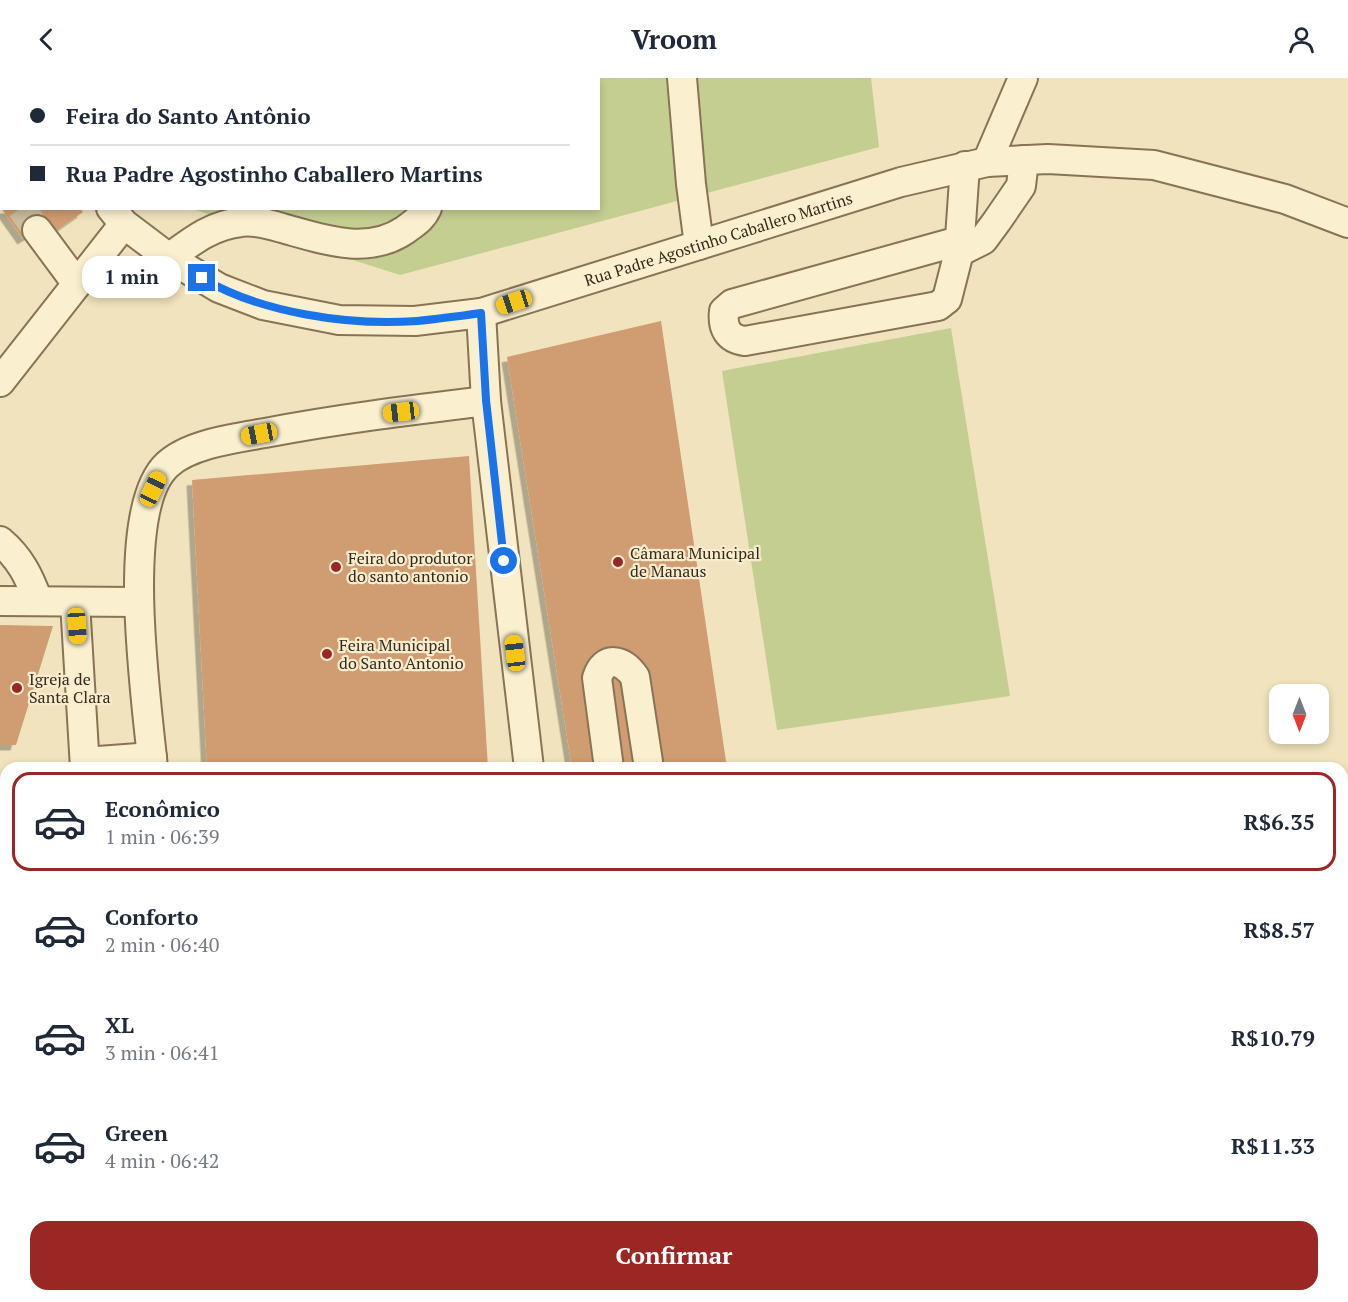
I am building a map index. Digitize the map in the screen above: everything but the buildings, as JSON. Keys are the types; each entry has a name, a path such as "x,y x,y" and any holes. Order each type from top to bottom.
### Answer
{"street":[{"path":"682,78 699,245"},
{"path":"1023,78 976,164 959,247 947,299 938,306 745,341 735,340 729,335 723,321 724,311 732,304 959,247 982,240 1021,186 1024,160"},
{"name":"Rua Padre Agostinho Caballero Martins","path":"117,216 169,258 219,288 263,305 339,320 415,321 481,313 901,182 976,164 1048,159 1154,165 1285,199 1348,223"},
{"path":"169,258 202,234 220,225 244,221 266,224 336,243 363,244 393,238 422,218 426,210"},
{"path":"0,381 77,284 117,216"},
{"path":"37,230 77,284"},
{"path":"481,313 486,400 528,762"},
{"path":"153,762 138,603 141,537 147,501 166,465 183,455 221,441 316,423 486,400"},
{"path":"0,541 14,553 22,564 30,577 38,601"},
{"path":"0,601 138,603"},
{"path":"75,603 85,762"},
{"path":"608,762 597,678 600,669 607,663 619,662 628,666 635,677 648,762"}],"green space":[{"path":"600,78 871,78 879,147 400,275 195,210 600,210"},
{"path":"951,328 1010,696 777,730 722,371"}],"tunnel":[{"path":"22,210 37,230"}],"place":[{"name":"Câmara Municipal de Manaus","path":"618,562"},
{"name":"Feira do produtor do santo antonio","path":"336,567"},
{"name":"Feira Municipal do Santo Antonio","path":"327,654"},
{"name":"Igreja de Santa Clara","path":"17,688"}],"route":[{"path":"202,278 219,288 263,305 339,320 415,321 481,313 486,400 504,561"}]}
